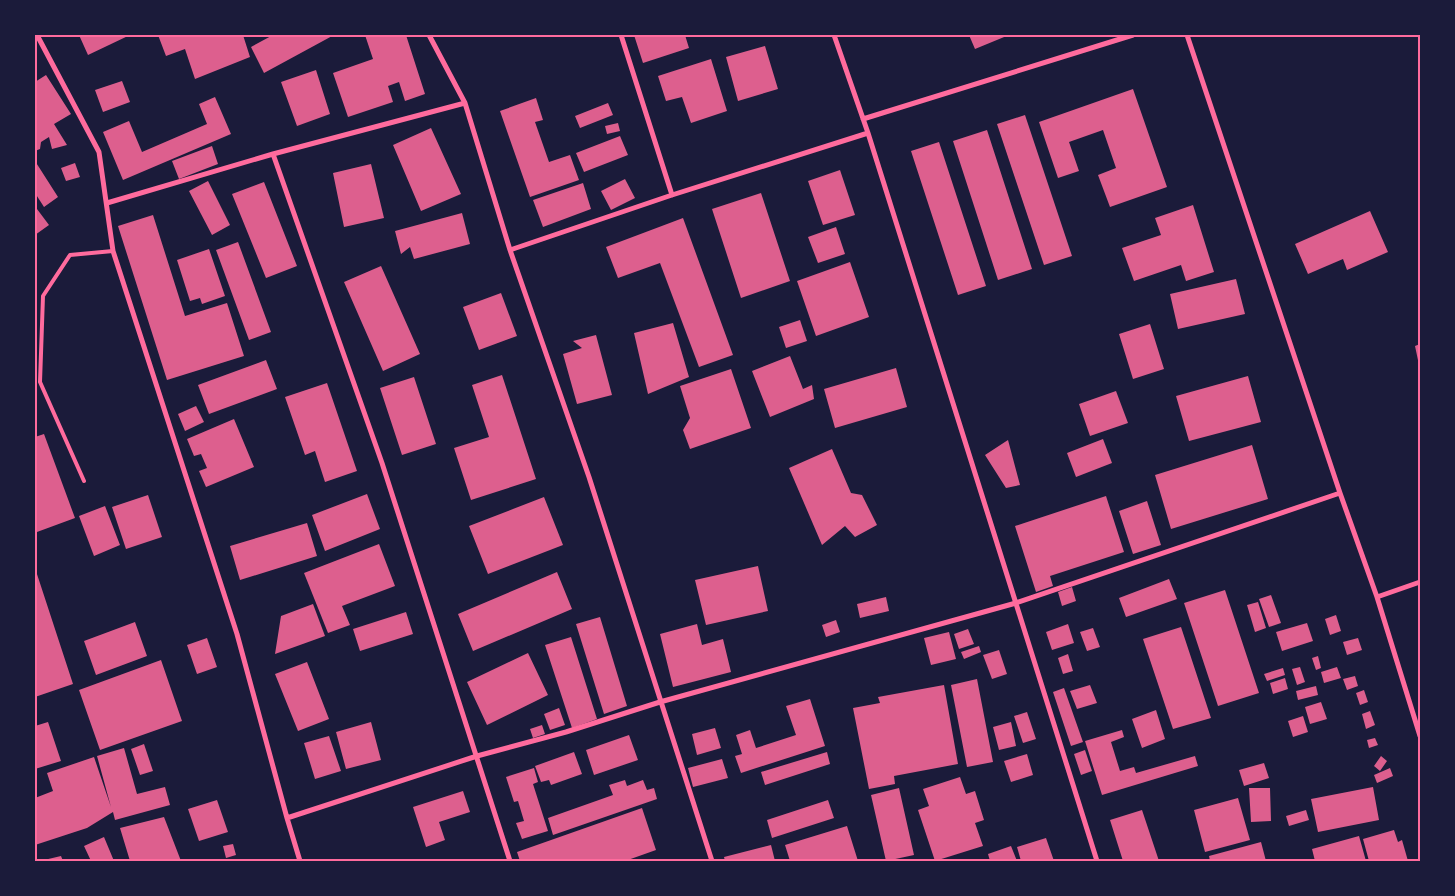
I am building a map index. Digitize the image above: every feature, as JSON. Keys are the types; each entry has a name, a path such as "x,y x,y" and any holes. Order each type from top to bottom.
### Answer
{"street":[{"path":"37,35 99,152 113,251 237,634 300,861"},
{"path":"429,35 465,103 510,250 589,477 712,861"},
{"path":"620,35 672,195"},
{"path":"834,35 868,133 1097,861"},
{"path":"863,119 1133,35"},
{"path":"1187,35 1340,493 1377,597 1420,736"},
{"path":"107,203 273,154 465,103"},
{"path":"510,250 672,195 868,133"},
{"path":"273,154 382,462 510,861"},
{"path":"287,818 477,756 566,732 660,702 1016,603 1340,493"},
{"path":"1377,597 1420,582"}],"lane":[{"path":"84,481 40,382 43,296 70,256 113,251"}],"building":[{"path":"79,35 130,35 88,55"},
{"path":"158,35 243,35 250,57 195,79 185,49 166,56"},
{"path":"273,35 334,35 264,73 251,47"},
{"path":"365,35 406,35 425,94 405,101 399,82 388,86 393,102 348,117 333,73 373,59"},
{"path":"634,35 685,35 689,48 643,63"},
{"path":"969,35 1009,35 975,49"},
{"path":"765,46 778,89 738,101 726,57"},
{"path":"711,59 727,111 691,123 682,97 666,101 658,76"},
{"path":"316,70 330,114 297,126 281,82"},
{"path":"46,75 71,114 54,124 67,145 52,149 49,137 41,142 40,149 35,151 35,82"},
{"path":"122,81 130,102 103,112 95,90"},
{"path":"1133,89 1167,187 1110,207 1098,175 1116,168 1103,130 1069,142 1079,171 1058,178 1039,122"},
{"path":"215,97 231,134 123,180 103,132 129,121 142,152 207,124 199,104"},
{"path":"536,98 543,120 535,122 549,162 570,155 579,180 530,197 500,111"},
{"path":"608,103 613,115 580,128 575,116"},
{"path":"1025,115 1072,256 1044,265 997,124"},
{"path":"618,123 620,131 607,134 605,126"},
{"path":"431,128 461,194 421,211 393,145"},
{"path":"987,130 1032,269 998,280 953,141"},
{"path":"620,136 628,155 584,172 576,153"},
{"path":"939,142 986,286 958,295 911,151"},
{"path":"212,146 218,164 179,179 172,161"},
{"path":"35,161 58,197 44,207 35,193"},
{"path":"75,163 80,177 66,181 61,168"},
{"path":"371,164 384,218 344,227 333,173"},
{"path":"840,170 855,215 823,225 808,181"},
{"path":"625,179 635,198 611,210 601,191"},
{"path":"208,181 230,225 212,235 189,191"},
{"path":"264,182 297,266 266,278 232,194"},
{"path":"583,183 591,209 543,227 533,200"},
{"path":"761,193 790,281 741,298 712,209"},
{"path":"1193,205 1214,272 1186,281 1181,265 1134,281 1122,248 1161,235 1155,218"},
{"path":"37,209 49,225 35,235 35,211"},
{"path":"1370,211 1388,252 1347,270 1343,259 1308,274 1295,244"},
{"path":"462,213 470,244 414,259 410,247 401,254 395,231"},
{"path":"153,215 185,316 227,303 244,356 167,380 118,226"},
{"path":"683,218 733,355 699,367 660,263 618,278 606,247"},
{"path":"836,227 845,254 818,263 808,237"},
{"path":"238,242 271,332 249,340 216,250"},
{"path":"209,249 225,296 202,304 200,298 190,301 177,260"},
{"path":"850,262 869,317 816,336 797,281"},
{"path":"381,266 420,354 383,371 344,282"},
{"path":"1236,279 1245,314 1178,329 1170,294"},
{"path":"501,293 517,336 479,350 463,307"},
{"path":"800,320 807,341 786,348 779,327"},
{"path":"673,323 689,377 648,394 634,333"},
{"path":"1150,324 1164,369 1133,379 1119,334"},
{"path":"596,335 612,395 577,404 563,354 582,348 573,341"},
{"path":"1420,344 1420,365 1419,365 1415,346"},
{"path":"790,356 803,389 812,385 814,399 770,417 752,371"},
{"path":"266,360 277,389 209,414 198,385"},
{"path":"896,368 907,407 835,428 824,389"},
{"path":"731,369 751,428 690,449 683,430 690,418 680,386"},
{"path":"502,375 536,479 471,500 454,448 489,437 472,385"},
{"path":"1248,376 1261,422 1189,441 1176,396"},
{"path":"414,377 436,444 402,455 380,388"},
{"path":"327,383 357,471 325,482 315,451 305,455 285,397"},
{"path":"1116,391 1128,423 1090,436 1079,404"},
{"path":"196,406 204,422 185,431 178,414"},
{"path":"234,419 254,467 206,487 199,471 207,468 201,454 194,456 187,439"},
{"path":"44,434 75,518 37,532 35,525 35,437"},
{"path":"1103,439 1112,463 1076,477 1067,453"},
{"path":"1008,440 1020,485 1006,488 985,455"},
{"path":"1252,445 1268,499 1171,529 1155,475"},
{"path":"832,449 851,493 862,495 877,525 855,537 845,526 822,545 789,468"},
{"path":"367,494 380,529 325,551 312,515"},
{"path":"148,495 162,537 126,549 112,507"},
{"path":"1106,496 1124,552 1050,576 1053,586 1036,592 1015,526"},
{"path":"544,497 563,545 488,574 469,526"},
{"path":"1147,501 1161,545 1133,554 1119,511"},
{"path":"105,506 120,545 94,556 79,516"},
{"path":"307,523 317,556 240,580 230,546"},
{"path":"379,544 395,586 342,606 350,625 328,633 304,573"},
{"path":"758,566 768,611 706,625 695,580"},
{"path":"35,568 73,684 35,697"},
{"path":"557,572 572,609 473,651 458,614"},
{"path":"1169,579 1177,599 1126,617 1119,598"},
{"path":"1072,587 1076,601 1062,606 1058,592"},
{"path":"1225,590 1259,693 1218,706 1184,603"},
{"path":"1271,595 1281,623 1269,627 1259,599"},
{"path":"886,597 889,611 860,618 857,604"},
{"path":"1258,602 1266,628 1255,632 1247,605"},
{"path":"313,604 325,636 275,654 281,616"},
{"path":"406,612 413,634 360,651 353,629"},
{"path":"1336,615 1341,631 1330,635 1325,619"},
{"path":"600,617 627,706 604,714 576,624"},
{"path":"836,620 840,632 826,637 822,625"},
{"path":"135,622 147,656 96,675 84,641"},
{"path":"1307,623 1313,641 1282,651 1276,632"},
{"path":"697,624 702,645 723,639 731,672 673,687 660,634"},
{"path":"1068,624 1074,643 1052,650 1046,632"},
{"path":"1181,627 1211,718 1173,729 1143,639"},
{"path":"1093,628 1100,647 1087,651 1080,632"},
{"path":"968,629 974,644 959,649 954,634"},
{"path":"949,632 956,659 931,665 924,638"},
{"path":"571,637 597,719 572,728 545,645"},
{"path":"207,638 217,667 197,674 187,645"},
{"path":"1358,638 1362,650 1347,655 1343,642"},
{"path":"979,646 981,652 964,659 961,652"},
{"path":"999,650 1007,674 992,679 983,655"},
{"path":"528,653 548,695 487,725 467,682"},
{"path":"1068,654 1073,671 1063,674 1058,658"},
{"path":"1318,656 1321,668 1316,670 1312,658"},
{"path":"161,660 182,721 100,750 79,690"},
{"path":"307,662 329,719 298,731 275,674"},
{"path":"1300,667 1305,682 1297,685 1292,669"},
{"path":"1337,667 1341,678 1324,683 1321,672"},
{"path":"1283,668 1285,675 1267,681 1264,674"},
{"path":"1355,676 1358,686 1347,690 1343,679"},
{"path":"1285,678 1288,689 1273,694 1270,683"},
{"path":"977,679 993,762 967,767 951,685"},
{"path":"944,685 958,764 894,776 895,784 869,789 853,708 880,703 878,697"},
{"path":"1090,685 1097,703 1077,709 1070,691"},
{"path":"1316,686 1318,695 1298,700 1296,691"},
{"path":"1064,688 1083,742 1071,746 1053,692"},
{"path":"1364,690 1368,702 1360,705 1356,693"},
{"path":"810,699 825,746 741,773 735,756 742,754 736,735 750,730 756,748 796,735 786,706"},
{"path":"1321,702 1327,719 1310,724 1305,707"},
{"path":"559,708 565,725 550,730 544,714"},
{"path":"1156,710 1165,739 1142,748 1132,719"},
{"path":"1370,711 1375,725 1366,729 1362,714"},
{"path":"1027,712 1036,739 1023,743 1014,716"},
{"path":"1303,716 1308,732 1293,737 1288,721"},
{"path":"48,722 61,761 35,769 35,726"},
{"path":"371,722 381,760 346,769 336,732"},
{"path":"1011,722 1016,746 999,750 993,727"},
{"path":"542,725 545,734 533,738 530,729"},
{"path":"715,728 721,748 697,755 692,734"},
{"path":"1122,730 1124,737 1111,742 1120,771 1134,767 1136,773 1195,756 1198,766 1102,795 1085,741"},
{"path":"629,735 638,760 594,775 586,750"},
{"path":"329,736 341,771 315,779 304,743"},
{"path":"1375,738 1378,745 1369,748 1367,740"},
{"path":"144,744 153,771 140,775 131,749"},
{"path":"124,748 137,794 165,787 170,805 115,820 113,812 87,828 35,845 35,798 53,791 47,773 94,757 111,807 97,756"},
{"path":"1085,750 1092,771 1081,775 1074,754"},
{"path":"574,752 582,774 551,785 549,780 541,782 535,766"},
{"path":"827,752 830,764 765,785 761,772"},
{"path":"1027,754 1033,775 1011,782 1004,761"},
{"path":"1381,756 1387,761 1380,771 1374,766"},
{"path":"722,759 728,778 693,787 688,768"},
{"path":"1264,763 1269,778 1244,786 1239,770"},
{"path":"534,768 538,782 533,784 548,831 522,839 516,823 524,821 518,801 514,802 506,777"},
{"path":"1390,768 1393,776 1377,783 1374,775"},
{"path":"960,777 966,794 975,791 984,820 975,823 983,846 935,861 918,810 929,806 923,789"},
{"path":"625,780 627,786 643,780 647,790 654,788 657,799 553,835 548,818 613,795 609,785"},
{"path":"1373,787 1379,820 1318,832 1311,799"},
{"path":"899,788 914,855 886,861 871,795"},
{"path":"1249,788 1270,788 1271,821 1251,822"},
{"path":"463,791 470,812 439,822 445,840 426,847 413,807"},
{"path":"1238,798 1250,840 1205,852 1194,810"},
{"path":"217,800 228,832 199,841 188,809"},
{"path":"828,800 834,818 772,838 767,820"},
{"path":"642,808 656,850 625,861 520,861 517,852"},
{"path":"1142,810 1159,861 1123,861 1110,820"},
{"path":"1306,810 1309,820 1289,826 1286,816"},
{"path":"164,817 181,861 130,861 120,828"},
{"path":"847,826 858,861 790,861 785,845"},
{"path":"1394,830 1398,842 1402,840 1408,861 1369,861 1363,839"},
{"path":"1359,836 1366,861 1315,861 1312,849"},
{"path":"104,837 114,861 91,861 84,846"},
{"path":"1046,838 1054,861 1021,861 1017,847"},
{"path":"1261,842 1266,861 1210,861 1209,856"},
{"path":"233,844 236,855 226,858 223,846"},
{"path":"771,845 775,861 725,861 724,857"},
{"path":"1011,846 1017,861 990,861 988,854"},
{"path":"61,856 63,861 44,861 44,860"}]}
